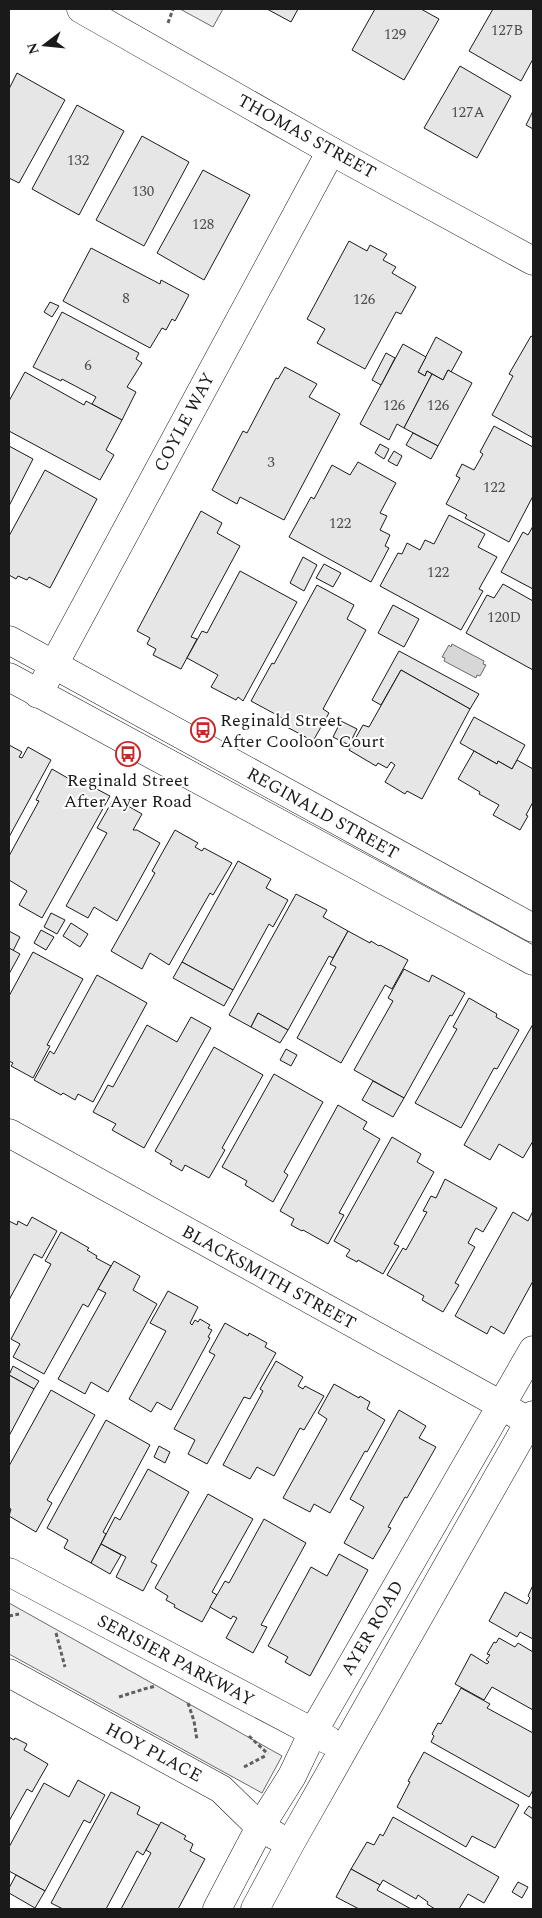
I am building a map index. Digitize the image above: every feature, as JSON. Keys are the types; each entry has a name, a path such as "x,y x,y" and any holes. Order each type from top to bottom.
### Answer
{"street":[{"name":"THOMAS STREET","path":"81,9 332,151 533,261"},
{"name":"COYLE WAY","path":"38,694 332,151"},
{"name":"REGINALD STREET","path":"9,640 533,928"},
{"name":"REGINALD STREET","path":"9,677 533,961"},
{"name":"BLACKSMITH STREET","path":"9,1133 501,1405 531,1418"},
{"name":"AYER ROAD","path":"217,1909 260,1827 292,1776 313,1732 533,1350"},
{"name":"AYER ROAD","path":"255,1909 531,1418"},
{"name":"SERISIER PARKWAY","path":"9,1572 345,1748"},
{"name":"HOY PLACE","path":"9,1673 221,1789 260,1827 290,1844"}],"path":[{"path":"9,1616 20,1614"},
{"path":"56,1633 66,1671"},
{"path":"114,1699 156,1686"}],"shaded area":[{"path":"180,9 223,9 213,27"},
{"path":"452,644 484,661 483,664 486,665 480,676 477,675 476,678 444,661 445,658 442,657 449,645 451,647"},
{"path":"9,1603 282,1756 262,1793 9,1654"}],"building":[{"path":"267,9 298,9 291,22"},
{"path":"375,9 421,9 439,19 404,80 352,50"},
{"path":"493,9 533,9 533,59 521,81 469,51"},
{"path":"460,66 511,96 477,158 424,128"},
{"path":"17,73 65,100 19,183 9,178 9,89"},
{"path":"77,105 124,131 79,215 32,189"},
{"path":"533,111 533,129 526,125"},
{"path":"142,136 189,162 144,246 96,220"},
{"path":"203,170 250,195 204,280 157,253"},
{"path":"349,241 367,251 370,245 387,254 383,260 396,267 392,273 416,287 401,314 396,312 365,369 317,343 325,329 307,319"},
{"path":"91,248 160,284 161,280 189,295 175,321 172,319 166,330 162,328 150,348 63,301"},
{"path":"50,302 59,306 52,317 44,312"},
{"path":"62,312 139,353 136,359 142,363 127,387 136,392 122,420 92,404 96,397 62,379 61,381 33,367"},
{"path":"531,336 533,337 533,438 492,415 513,376 509,374"},
{"path":"436,337 462,352 451,372 448,370 443,380 427,371 425,376 418,372"},
{"path":"403,344 426,357 418,372 425,376 427,371 432,374 404,428 397,424 389,440 360,424"},
{"path":"386,353 395,358 381,385 372,380"},
{"path":"285,367 317,384 309,397 340,414 284,520 240,497 237,504 212,490 243,431 247,433 276,378 278,379"},
{"path":"448,370 472,383 438,446 404,428 432,374 443,380"},
{"path":"25,372 84,405 86,401 122,420 106,450 114,455 100,480 9,431 9,401"},
{"path":"494,426 533,447 533,496 509,542 465,518 467,515 446,504 460,478 456,476 462,464 474,470 483,454 480,452"},
{"path":"413,433 438,446 431,459 406,445"},
{"path":"380,444 389,449 384,459 375,453"},
{"path":"9,446 33,459 9,506"},
{"path":"394,451 402,456 397,466 388,461"},
{"path":"358,462 396,483 380,513 387,516 380,530 390,535 385,546 389,548 371,582 289,537 311,497 314,499 332,465 350,475"},
{"path":"45,470 97,499 50,588 29,577 27,580 18,576 16,579 9,575 9,536"},
{"path":"201,511 222,523 217,533 240,546 191,637 197,639 181,669 153,655 156,649 147,644 150,638 137,631"},
{"path":"449,515 485,534 478,547 497,557 479,589 483,591 461,630 380,586 398,553 402,554 407,543 420,550 425,540 434,544"},
{"path":"533,526 533,589 501,572 523,532 528,535"},
{"path":"303,557 317,565 304,591 290,583"},
{"path":"324,564 341,573 333,587 316,578"},
{"path":"240,571 297,602 243,701 238,697 236,700 211,687 218,675 187,658 202,631 207,633"},
{"path":"503,584 533,601 533,670 466,633 487,595 494,598"},
{"path":"317,585 354,605 347,619 366,630 323,709 329,713 313,741 285,726 288,721 251,701 272,663 274,664"},
{"path":"393,605 419,619 404,647 378,633"},
{"path":"399,651 479,694 470,709 401,670 381,705 372,700"},
{"path":"401,670 470,709 422,799 407,791 405,794 385,782 395,765 391,762 387,768 378,763 376,766 349,750 363,725 369,727"},
{"path":"474,717 525,745 512,769 498,761 497,764 460,743"},
{"path":"341,721 357,729 349,745 333,737"},
{"path":"9,745 22,752 19,757 22,758 28,747 51,760 9,837"},
{"path":"474,751 497,764 498,761 512,769 517,760 533,769 533,802 520,830 493,815 499,805 458,779"},
{"path":"52,769 78,784 81,778 93,784 91,786 110,796 42,918 19,905 27,891 9,880 9,856 39,801 36,800"},
{"path":"114,798 142,814 133,830 137,830 160,843 117,921 94,907 88,918 66,906 107,833 97,828"},
{"path":"175,830 198,843 195,847 202,851 204,848 232,863 213,895 210,893 169,965 150,953 142,969 111,951 155,873 152,871"},
{"path":"238,861 271,879 266,888 288,900 273,927 269,924 233,990 182,962"},
{"path":"296,894 327,910 323,917 348,931 333,958 329,956 288,1030 258,1013 251,1027 229,1015"},
{"path":"51,913 65,920 57,934 44,927"},
{"path":"71,923 88,934 80,947 63,936"},
{"path":"41,930 54,937 46,950 34,943"},
{"path":"9,931 20,937 13,951 9,948"},
{"path":"348,931 408,960 392,989 385,985 341,1063 297,1038 336,967 330,964"},
{"path":"9,948 20,954 9,974"},
{"path":"33,952 83,979 47,1045 50,1046 33,1078 11,1066 13,1063 9,1061 9,996"},
{"path":"182,962 233,990 224,1006 173,978"},
{"path":"404,969 429,982 432,975 465,993 452,1016 450,1015 404,1098 354,1070 393,1001 388,998"},
{"path":"97,975 147,1003 93,1102 78,1094 75,1100 63,1093 61,1095 34,1080 50,1051 54,1054"},
{"path":"469,998 497,1014 496,1017 519,1030 497,1069 494,1068 461,1128 415,1103 457,1029 453,1027"},
{"path":"258,1013 288,1030 280,1043 251,1027"},
{"path":"191,1017 211,1028 144,1148 112,1130 116,1124 93,1112 108,1085 113,1087 147,1025 177,1042"},
{"path":"533,1024 533,1141 523,1158 499,1144 490,1160 464,1145"},
{"path":"214,1047 263,1075 222,1148 225,1150 209,1178 185,1165 182,1171 170,1164 172,1161 155,1151"},
{"path":"286,1049 297,1055 291,1066 280,1060"},
{"path":"274,1074 323,1102 284,1172 288,1175 273,1202 245,1185 247,1181 222,1167"},
{"path":"373,1081 404,1098 393,1117 362,1100"},
{"path":"338,1105 367,1122 363,1129 380,1139 339,1213 344,1215 328,1244 291,1225 294,1219 280,1211"},
{"path":"392,1137 421,1154 417,1162 434,1172 394,1244 399,1246 383,1274 358,1260 357,1262 346,1256 350,1250 334,1241"},
{"path":"445,1179 497,1208 483,1232 476,1228 468,1243 475,1247 455,1283 459,1285 443,1312 422,1300 424,1296 387,1275 403,1248 406,1250 427,1212 423,1211 431,1196 436,1198"},
{"path":"533,1211 533,1281 504,1334 491,1326 487,1334 455,1316 513,1212 528,1221"},
{"path":"32,1217 57,1231 42,1258 34,1254 9,1300 9,1221 17,1225 18,1221 27,1226"},
{"path":"61,1232 89,1248 87,1250 97,1256 96,1258 111,1266 88,1307 83,1304 44,1374 13,1357 20,1344 11,1339 51,1264 45,1261"},
{"path":"114,1261 140,1276 133,1290 157,1304 108,1392 91,1382 85,1394 58,1379 106,1293 98,1289"},
{"path":"168,1291 198,1307 190,1323 192,1325 195,1320 198,1322 200,1319 210,1325 208,1328 212,1330 208,1337 210,1338 171,1410 157,1402 151,1412 129,1399 166,1331 150,1323"},
{"path":"225,1323 248,1336 249,1333 267,1343 265,1347 276,1353 250,1399 244,1397 207,1464 188,1454 195,1440 174,1429 215,1355 209,1352"},
{"path":"276,1361 303,1377 298,1386 303,1389 305,1386 324,1396 304,1430 300,1428 274,1476 257,1467 250,1479 223,1465 263,1391 260,1389"},
{"path":"13,1366 39,1381 34,1389 9,1375"},
{"path":"9,1375 34,1389 9,1436"},
{"path":"334,1384 370,1402 367,1409 385,1420 330,1513 314,1504 310,1512 283,1498 327,1419 318,1413"},
{"path":"51,1390 95,1415 47,1500 52,1503 36,1532 9,1516 11,1509 9,1508 9,1466"},
{"path":"399,1410 426,1426 419,1438 436,1447 388,1527 391,1528 373,1559 344,1543 364,1507 350,1499"},
{"path":"106,1420 150,1445 103,1532 106,1534 91,1563 64,1548 68,1540 47,1528"},
{"path":"159,1446 170,1452 165,1463 154,1457"},
{"path":"148,1469 189,1492 151,1562 157,1565 143,1591 116,1577 126,1557 101,1544 115,1517 120,1520"},
{"path":"208,1494 253,1519 212,1592 217,1595 202,1622 174,1607 175,1605 166,1600 168,1596 155,1588"},
{"path":"264,1519 306,1543 261,1625 267,1627 253,1653 226,1638 237,1618 233,1616 231,1619 210,1607 225,1581 229,1583"},
{"path":"101,1544 121,1555 110,1574 91,1563"},
{"path":"339,1554 368,1570 310,1676 285,1662 288,1657 268,1646 311,1567 327,1576"},
{"path":"533,1585 533,1639 520,1632 517,1637 489,1621 505,1592 527,1604"},
{"path":"499,1638 515,1647 518,1643 533,1652 533,1710 492,1687 484,1700 455,1684 471,1654 487,1664 489,1662 486,1660 490,1655 487,1654 494,1642 496,1643"},
{"path":"461,1688 490,1704 487,1708 533,1733 533,1790 529,1797 431,1742 434,1736 432,1734 438,1723 441,1724"},
{"path":"9,1737 27,1744 24,1750 48,1764 32,1792 27,1789 9,1821"},
{"path":"424,1752 519,1805 495,1848 472,1836 466,1847 397,1807 410,1782 408,1781"},
{"path":"78,1780 105,1795 90,1823 84,1820 45,1891 9,1871 9,1847 44,1783 69,1797"},
{"path":"111,1792 140,1807 137,1814 160,1826 143,1855 137,1851 106,1909 63,1909 51,1903"},
{"path":"529,1806 533,1809 533,1819 524,1813"},
{"path":"393,1817 499,1877 484,1903 468,1894 459,1909 435,1909 418,1895 416,1899 383,1880 380,1885 351,1869 367,1842 374,1845 380,1834 383,1836"},
{"path":"161,1822 186,1836 184,1839 193,1844 190,1851 205,1859 178,1909 121,1909 151,1853 146,1850"},
{"path":"351,1869 380,1885 377,1890 411,1909 359,1909 336,1897"},
{"path":"16,1875 45,1891 35,1908 9,1893 9,1888"},
{"path":"518,1882 528,1887 522,1898 512,1892"}],"place":[{"name":"Reginald Street After Cooloon Court","path":"203,730"},
{"name":"Reginald Street After Ayer Road","path":"128,754"}]}
